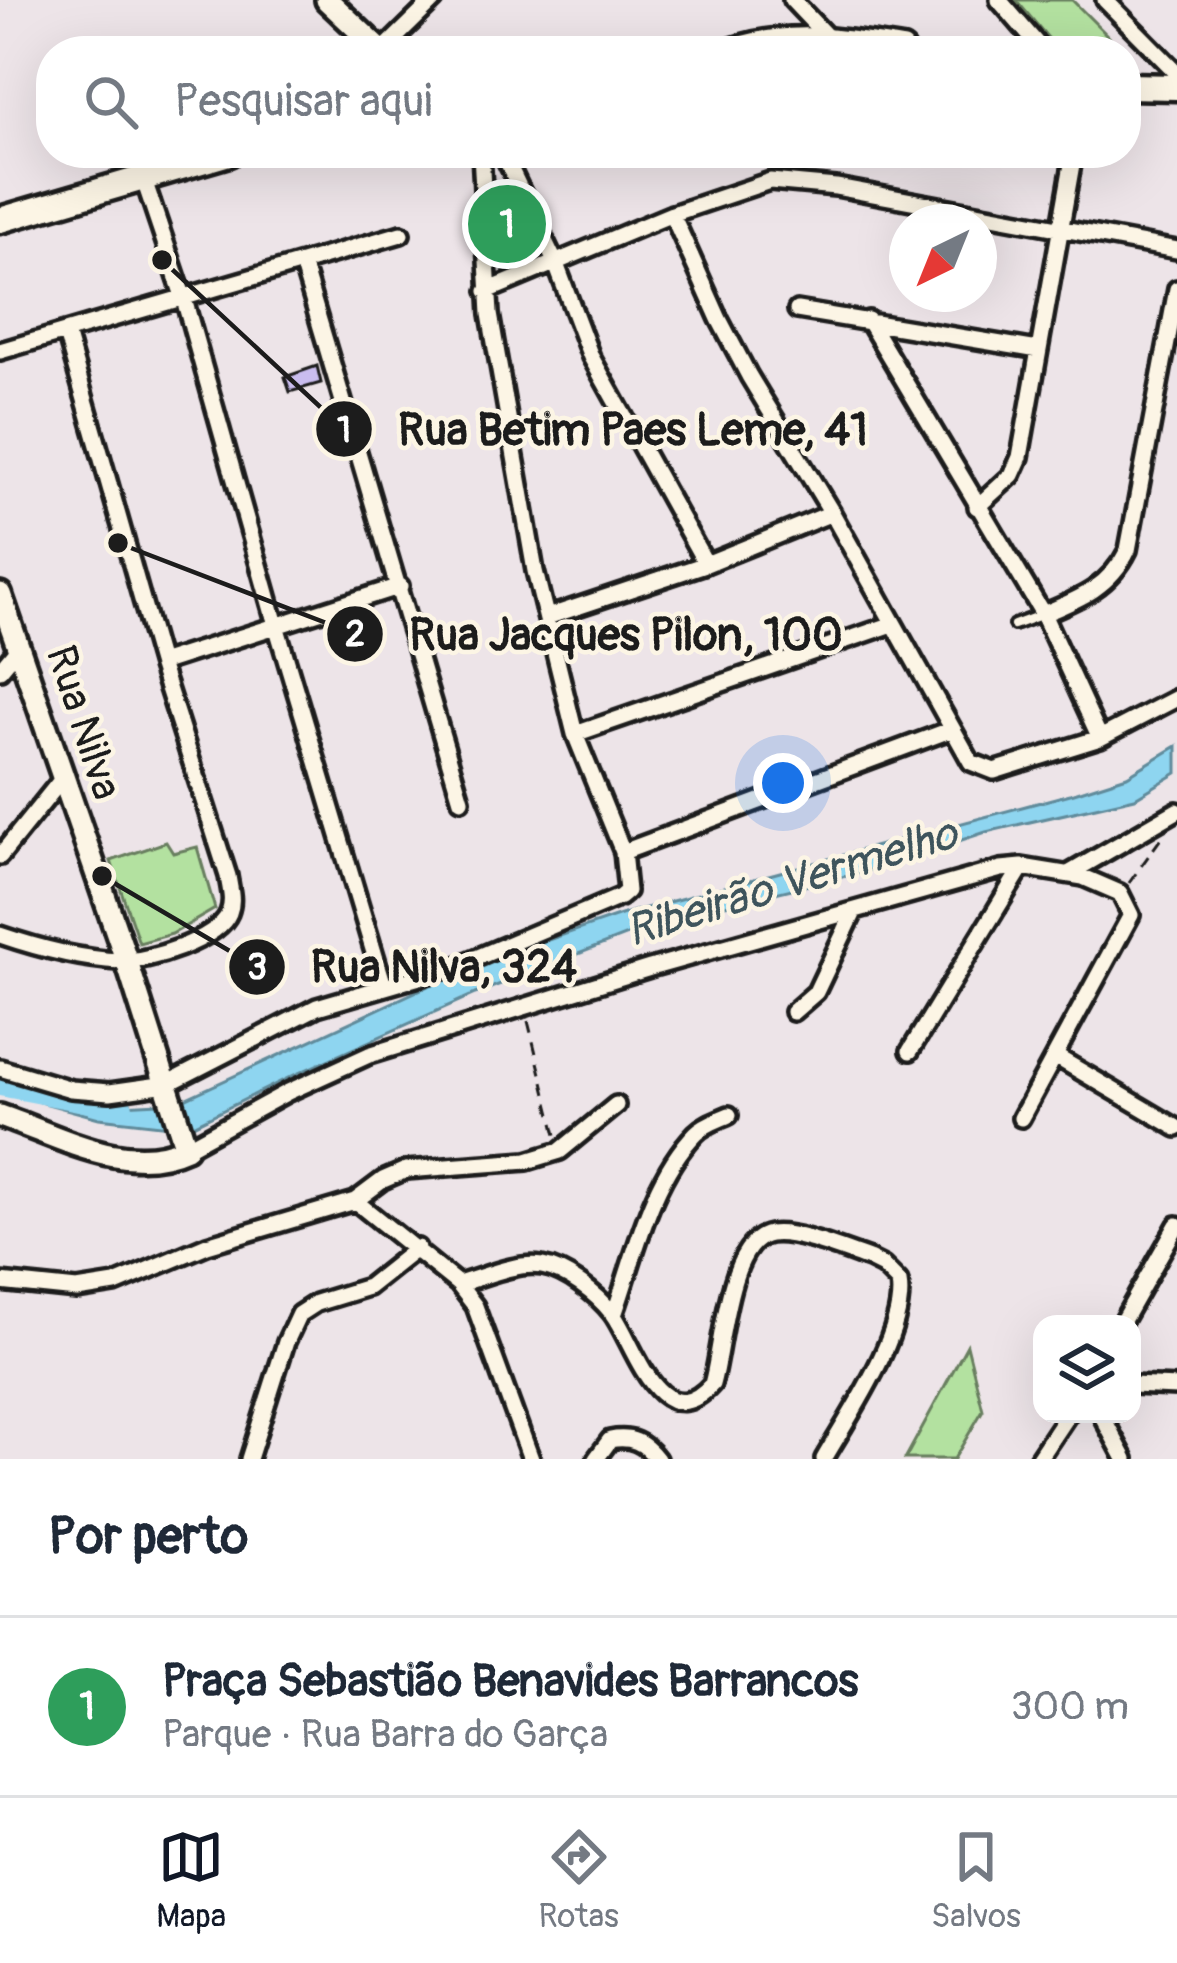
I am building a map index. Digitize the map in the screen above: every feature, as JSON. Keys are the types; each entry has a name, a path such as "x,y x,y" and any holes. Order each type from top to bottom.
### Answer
{"main road":[{"path":"1141,86 1177,87"},
{"path":"0,220 176,168"}],"street":[{"path":"327,0 366,36"},
{"path":"397,36 434,0"},
{"path":"792,0 826,36"},
{"path":"999,0 1030,36"},
{"path":"1105,0 1141,36"},
{"path":"1141,36 1177,73"},
{"path":"0,1068 71,1089 169,1089 317,1007 457,966 620,897 628,884 623,852 575,734 535,571 487,291 482,168"},
{"path":"510,168 610,394 706,564"},
{"path":"977,507 1012,475 1020,457 1071,168"},
{"path":"143,177 184,299 384,986"},
{"path":"487,291 751,184 782,180 1177,250"},
{"path":"672,214 719,320 965,756 976,766 994,771 1100,738 1177,698"},
{"path":"0,350 401,234"},
{"path":"302,262 460,800"},
{"path":"1043,614 1097,590 1128,550 1177,289"},
{"path":"797,310 1038,350"},
{"path":"868,320 1043,614 1100,738"},
{"path":"0,934 92,958 127,962 206,937 227,919 231,905 228,876 160,663 66,333"},
{"path":"547,617 706,564 832,513"},
{"path":"160,663 400,586"},
{"name":"Rua Nilva","path":"0,594 185,1141"},
{"path":"575,734 893,624"},
{"path":"0,670 20,647"},
{"path":"623,852 950,730"},
{"path":"0,856 62,779"},
{"path":"1070,874 1173,818"},
{"path":"910,1052 1022,867"},
{"path":"0,1116 137,1160 167,1157 185,1141 369,1055 650,968 853,914 933,887 1022,867 1070,874 1120,893 1131,916 1021,1118"},
{"path":"794,1012 816,992 853,914"},
{"path":"1055,1057 1177,1128"},
{"path":"0,1282 77,1290 115,1284 207,1245 355,1201 406,1169 526,1161 560,1151 616,1105"},
{"path":"614,1315 672,1164 698,1131 729,1115"},
{"path":"355,1201 458,1284 484,1324 531,1459"},
{"path":"1126,1315 1177,1225"},
{"path":"458,1284 524,1266 543,1267 581,1286 614,1315 657,1390 678,1400 691,1399 712,1384 737,1265 759,1237 795,1237 883,1266 899,1282 898,1312 824,1459"},
{"path":"249,1459 299,1314 316,1303 368,1287 417,1248"},
{"path":"1141,1385 1177,1387"},
{"path":"1038,1459 1062,1423"},
{"path":"1106,1423 1125,1459"},
{"path":"596,1459 610,1440 625,1437 639,1442 657,1459"}],"lane":[{"path":"1015,625 1043,614"}],"path":[{"path":"1120,893 1173,818"},
{"path":"525,1008 560,1151"}],"green space":[{"path":"1016,0 1072,0 1108,36 1046,36"},
{"path":"494,183 533,258 507,271 501,266"},
{"path":"166,842 173,853 197,847 215,909 172,934 139,943 111,861"},
{"path":"967,1345 983,1410 954,1459 905,1459"}],"water":[{"name":"Ribeirão Vermelho","path":"1177,746 1177,773 1135,798 986,832 867,871 671,918 475,994 187,1128 99,1118 0,1091 0,1082 54,1098 121,1105 178,1102 469,967 624,914 1074,793 1127,776"}],"building":[{"path":"317,366 321,383 290,392 285,377"}],"waterway":[{"name":"Ribeirão Vermelho","path":"0,1084 121,1107"}],"place":[{"name":"Praça Sebastião Benavides Barrancos","path":"507,224"},
{"name":"Rua Betim Paes Leme, 41","path":"162,260"},
{"name":"Rua Jacques Pilon, 100","path":"118,543"},
{"name":"Rua Nilva, 324","path":"102,876"}]}
